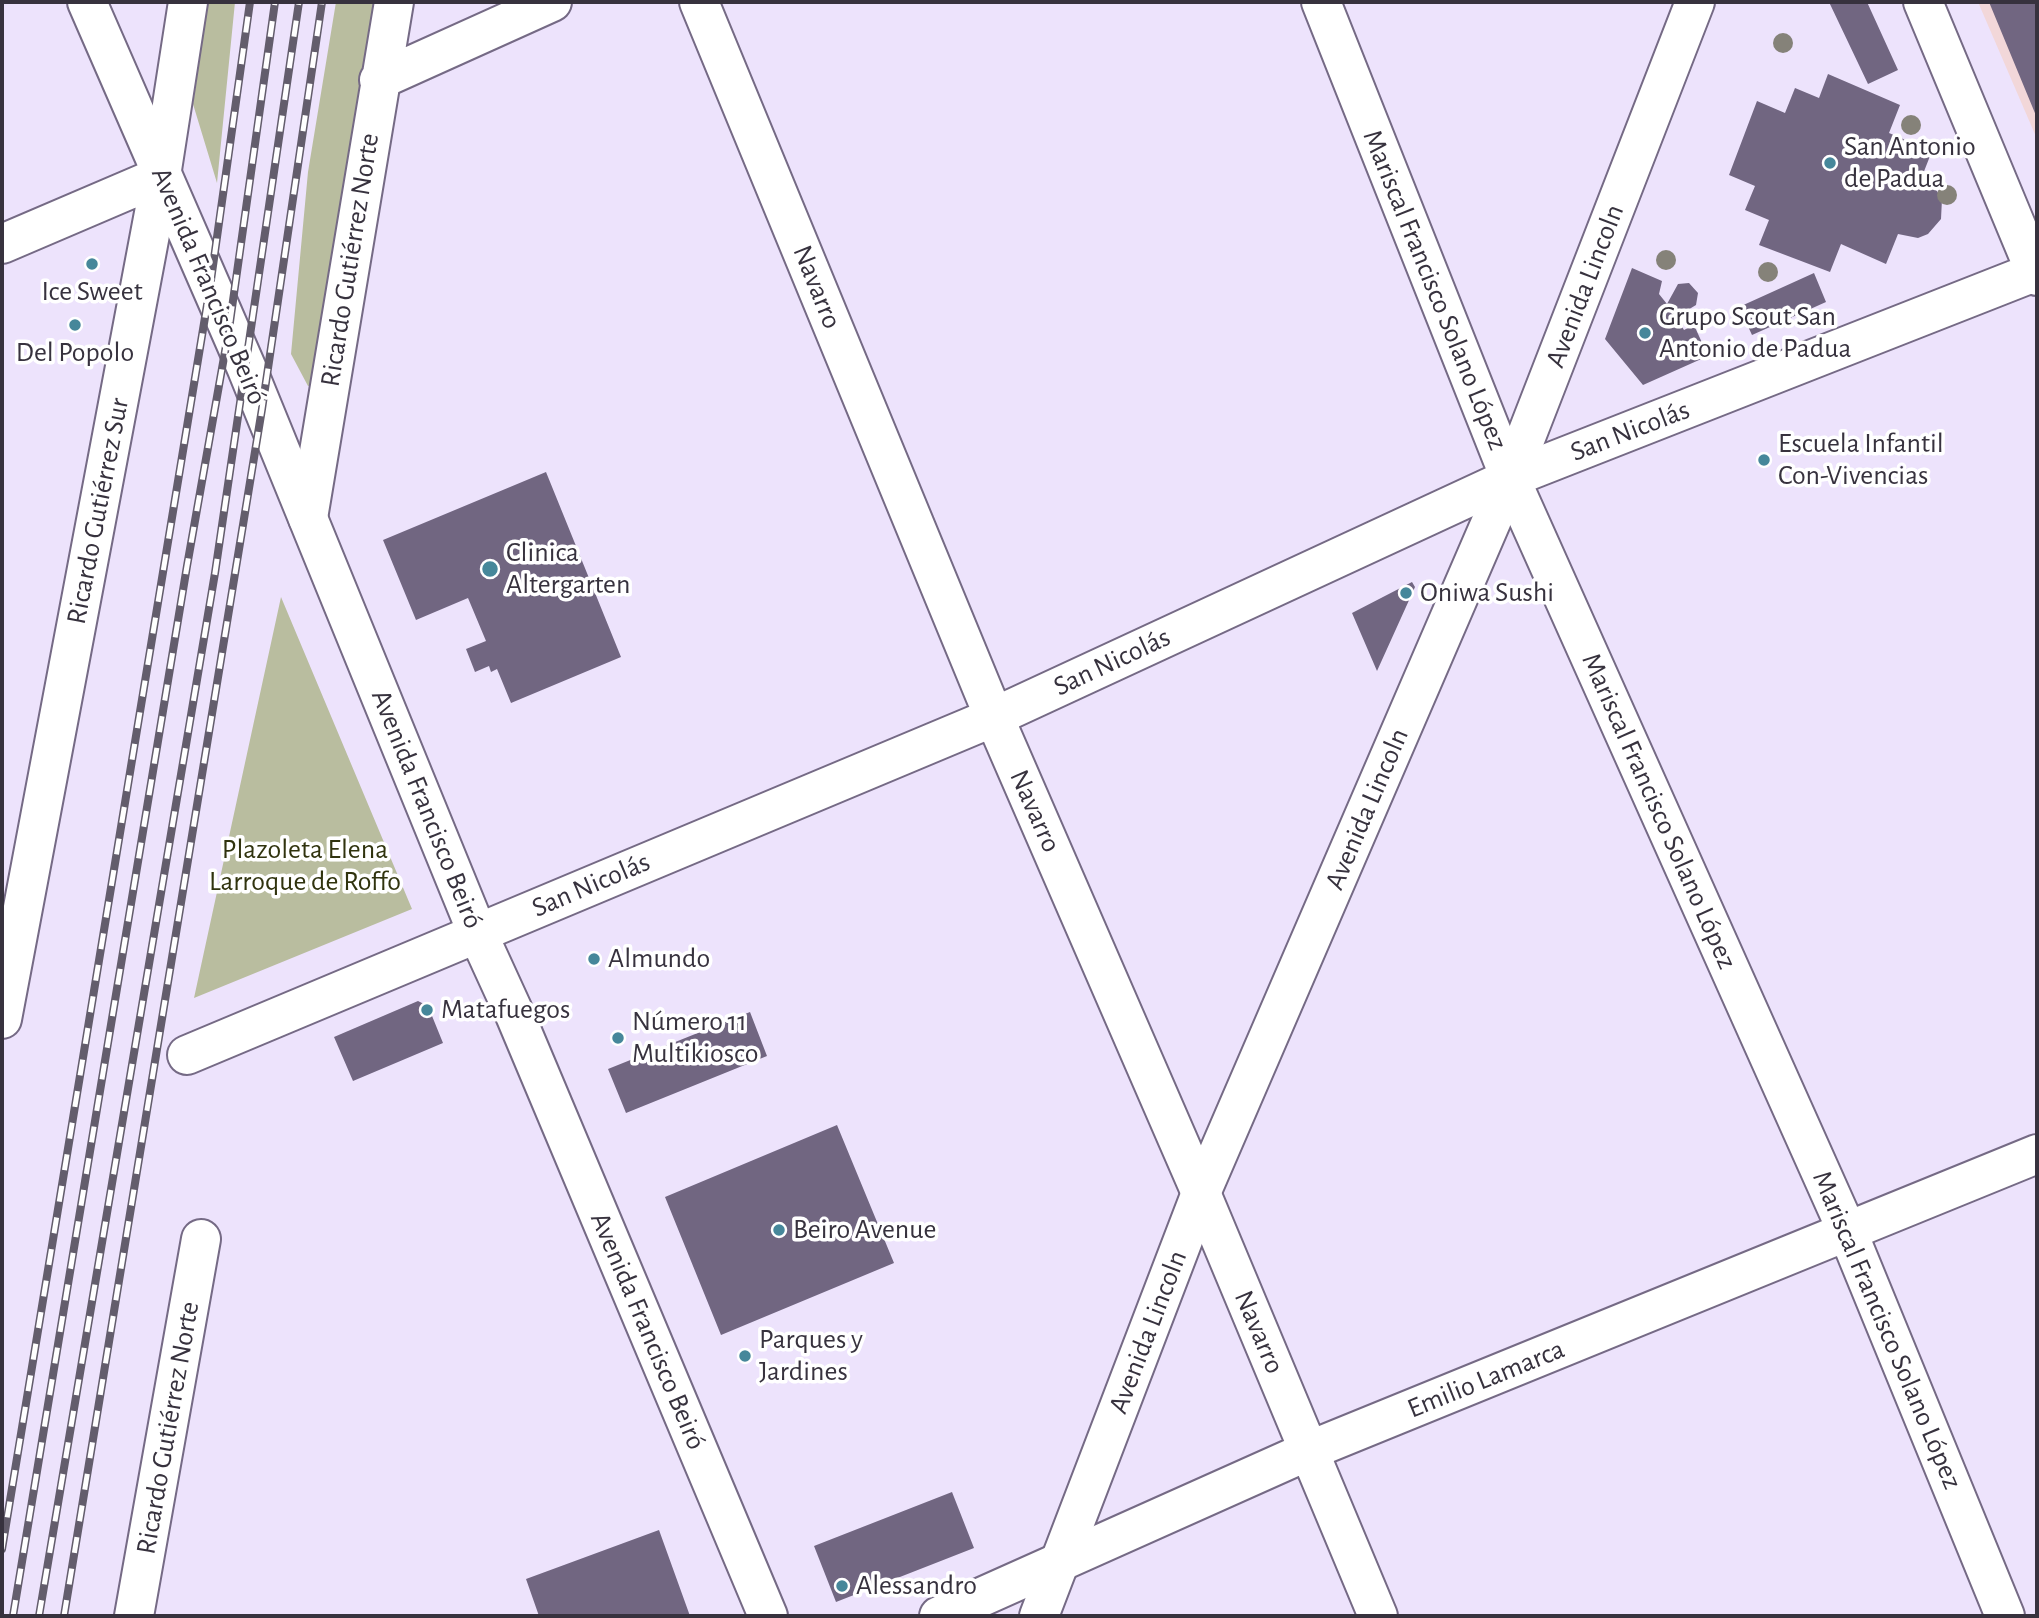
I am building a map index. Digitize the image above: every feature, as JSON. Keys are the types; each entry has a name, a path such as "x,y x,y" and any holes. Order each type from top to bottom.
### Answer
{"street":[{"name":"Avenida Francisco Beiró","path":"87,2 308,518 477,932 515,1015 768,1616"},
{"name":"Ricardo Gutiérrez Sur","path":"2,1018 161,176 188,2"},
{"name":"Ricardo Gutiérrez Norte","path":"308,518 394,2"},
{"path":"379,80 552,2"},
{"name":"Navarro","path":"699,2 994,717 1201,1193 1378,1616"},
{"name":"Mariscal Francisco Solano López","path":"1321,2 1510,478 1848,1233 2005,1616"},
{"name":"Avenida Lincoln","path":"1039,1616 1062,1562 1201,1193 1510,478 1695,2"},
{"path":"1923,2 2037,273"},
{"path":"2,244 161,176"},
{"name":"San Nicolás","path":"187,1055 994,717 1510,478 2037,273"},
{"name":"Emilio Lamarca","path":"939,1616 1308,1451 2037,1154"},
{"name":"Ricardo Gutiérrez Norte","path":"134,1616 201,1239"}],"shaded area":[{"path":"1978,2 2037,2 2037,139"}],"green space":[{"path":"208,2 235,2 217,183 193,104"},
{"path":"336,2 379,2 313,385 308,386 291,354 308,172"},
{"name":"Plazoleta Elena Larroque de Roffo","path":"281,597 412,909 194,998"}],"building":[{"path":"1829,2 1867,2 1898,70 1868,84"},
{"path":"1989,2 2037,2 2037,118"},
{"name":"San Antonio de Padua","path":"1828,74 1900,105 1889,133 1932,151 1921,179 1931,182 1942,199 1941,219 1928,234 1918,238 1898,234 1886,264 1841,244 1830,272 1759,245 1769,220 1745,210 1755,186 1729,175 1757,101 1785,113 1795,88 1819,98"},
{"path":"1632,268 1662,281 1659,294 1667,304 1678,284 1689,283 1698,293 1696,305 1676,317 1684,330 1694,325 1708,356 1643,385 1605,339"},
{"path":"1814,273 1826,302 1752,335 1739,307"},
{"name":"Clinica Altergarten","path":"546,472 621,657 511,703 497,669 491,672 489,666 475,672 466,649 486,641 468,598 416,620 383,540"},
{"path":"1412,582 1415,587 1377,671 1352,613"},
{"path":"418,1001 428,1006 443,1043 353,1081 334,1037"},
{"path":"750,1012 767,1056 626,1113 608,1069"},
{"name":"Beiro Avenue","path":"837,1125 894,1263 721,1335 665,1197"},
{"path":"952,1492 974,1548 836,1602 814,1546"},
{"path":"659,1530 690,1616 539,1616 526,1579"}],"railway":[{"path":"2,1549 210,287 250,2"},
{"path":"13,1616 187,566 229,329 275,2"},
{"path":"39,1616 215,573 299,2"},
{"path":"64,1616 262,409 322,2"}],"place":[{"name":"San Antonio de Padua","path":"1830,163"},
{"name":"Ice Sweet","path":"92,264"},
{"name":"Del Popolo","path":"75,325"},
{"name":"Grupo Scout San Antonio de Padua","path":"1645,333"},
{"name":"Escuela Infantil Con-Vivencias","path":"1764,460"},
{"name":"Clinica Altergarten","path":"490,569"},
{"name":"Oniwa Sushi","path":"1406,593"},
{"name":"Almundo","path":"594,959"},
{"name":"Matafuegos","path":"427,1010"},
{"name":"Número 11 Multikiosco","path":"618,1038"},
{"name":"Beiro Avenue","path":"779,1230"},
{"name":"Parques y Jardines","path":"745,1356"},
{"name":"Alessandro","path":"842,1586"}]}
